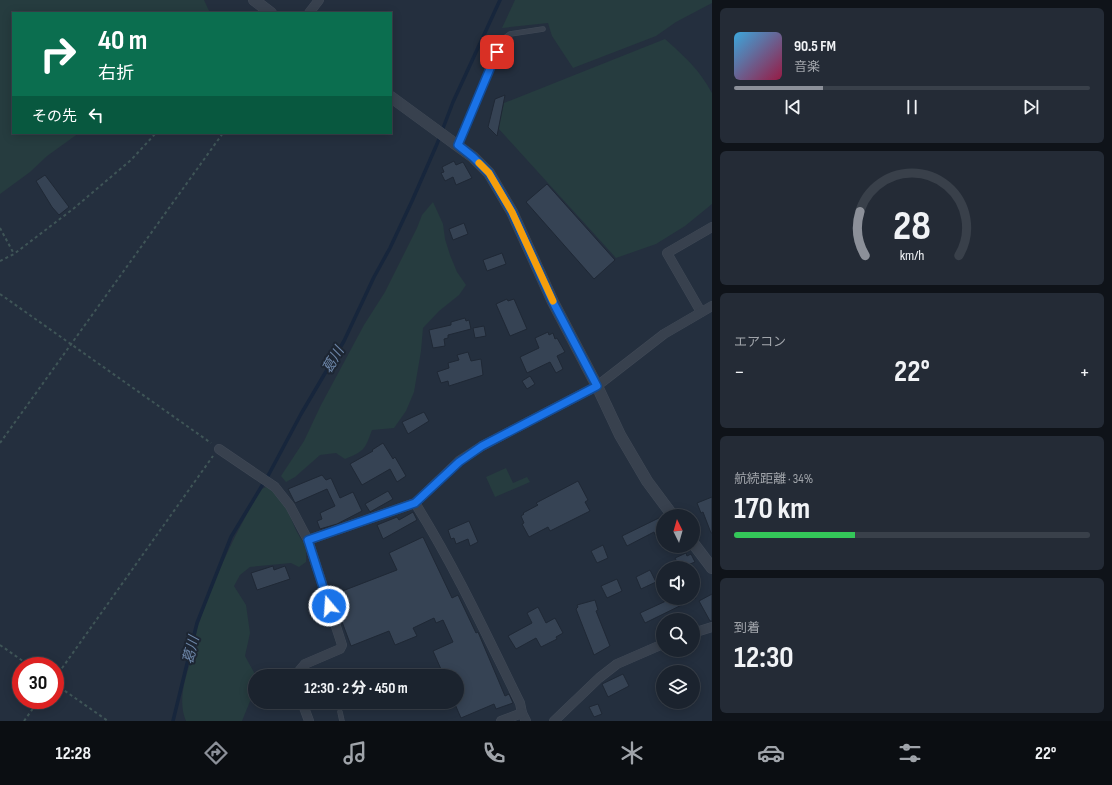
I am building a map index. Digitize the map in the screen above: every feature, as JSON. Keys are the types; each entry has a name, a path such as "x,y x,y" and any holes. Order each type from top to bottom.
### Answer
{"street":[{"path":"254,0 270,12"},
{"path":"310,12 319,0"},
{"path":"392,98 455,143 473,157 489,173 508,206 553,302 597,386 620,435 648,481 668,509"},
{"path":"701,312 667,253 712,228"},
{"path":"308,540 415,503 459,462 482,446 597,386 664,334 712,306"},
{"path":"219,449 275,487 286,499 308,540 342,645 340,649 305,664 301,669"},
{"path":"415,503 432,530 520,703 524,717 501,721"},
{"path":"700,552 712,568"},
{"path":"700,631 712,627"},
{"path":"554,721 599,678 617,664 656,647"},
{"path":"305,709 309,721"}],"lane":[{"path":"455,143 502,40 510,34 543,29"},
{"path":"340,712 342,721"}],"path":[{"path":"0,261 14,254 55,224 131,160 155,134"},
{"path":"0,443 222,134"},
{"path":"0,228 14,254"},
{"path":"0,294 219,449 64,665"},
{"path":"0,645 17,657"},
{"path":"64,690 108,721"},
{"path":"24,721 33,709"}],"green space":[{"path":"0,0 204,0 210,12 12,12 12,134 78,134 47,156 30,172 0,194"},
{"path":"515,0 712,0 712,3 676,22 656,36 573,68 552,36 548,23 502,28"},
{"path":"665,39 697,70 712,93 712,204 685,226 656,244 616,258 498,128 504,103"},
{"path":"433,202 443,224 445,239 450,255 457,272 466,285 459,295 439,311 423,328 421,351 414,392 406,411 394,428 372,430 366,445 357,454 345,459 336,453 320,455 295,477 286,482 281,476 304,441 321,405 364,325 385,292 422,215"},
{"path":"506,468 513,483 527,477 530,482 495,497 486,477"},
{"path":"268,486 284,505 297,532 306,545 306,562 299,567 291,563 250,567 240,575 234,586 246,605 250,633 245,656 252,669 248,669 248,706 242,721 186,721 182,705 183,688 192,656 197,629 216,577 240,528 262,489"}],"building":[{"path":"505,95 497,136 488,127 495,99"},
{"path":"454,161 456,165 463,162 472,178 456,185 453,177 445,181 441,173 444,172 442,167"},
{"path":"45,175 69,207 59,215 52,207 36,181"},
{"path":"547,184 615,260 594,279 526,202"},
{"path":"464,223 468,234 453,240 449,229"},
{"path":"502,253 506,264 487,271 483,260"},
{"path":"507,299 508,301 514,299 527,329 510,336 496,304"},
{"path":"465,318 466,321 469,320 471,329 448,335 448,338 444,339 445,346 433,348 429,330 451,325 451,322"},
{"path":"484,326 486,336 475,338 473,328"},
{"path":"548,332 549,335 553,333 555,339 557,338 565,352 557,356 563,369 556,373 550,362 527,373 520,357 539,348 535,338"},
{"path":"468,352 471,361 481,359 483,375 449,386 448,381 441,383 437,372 449,368 448,363 459,360 457,355"},
{"path":"530,376 535,384 527,389 522,381"},
{"path":"424,412 429,421 408,434 402,422"},
{"path":"383,443 393,459 395,457 406,476 397,482 390,469 362,485 350,464 373,451 372,450"},
{"path":"322,475 326,480 331,478 340,498 353,492 362,511 337,524 320,529 317,521 322,519 320,513 335,506 327,489 295,503 288,489"},
{"path":"578,481 588,500 585,502 590,511 550,531 548,527 529,537 522,524 524,523 521,516 524,514 523,513 538,505 536,503"},
{"path":"388,491 393,499 370,512 365,504"},
{"path":"712,497 712,533 703,512 701,513 697,503"},
{"path":"413,512 417,520 383,539 377,525 397,517 399,520"},
{"path":"656,519 655,535 654,532 627,546 622,536"},
{"path":"469,521 478,542 470,546 468,539 456,544 454,538 451,539 448,530"},
{"path":"423,537 452,598 458,595 476,633 478,632 505,696 509,694 513,703 496,709 494,704 461,718 457,709 464,709 464,669 441,669 433,651 453,642 443,620 436,623 434,618 413,628 417,636 395,645 389,631 351,646 332,595 397,570 389,553"},
{"path":"603,545 608,558 597,563 591,551"},
{"path":"686,553 687,556 691,554 694,561 676,561 675,558"},
{"path":"273,566 274,570 285,566 290,579 257,590 251,573"},
{"path":"650,570 656,582 641,589 636,577"},
{"path":"617,579 622,591 607,598 601,586"},
{"path":"712,594 712,621 710,621 700,600"},
{"path":"595,600 598,610 596,611 610,646 594,655 576,609 578,607 577,605"},
{"path":"657,605 682,605 665,613 656,613 656,618 645,623 640,613"},
{"path":"538,607 546,623 555,618 563,633 556,637 557,639 541,647 536,638 516,649 508,636 532,623 527,613"},
{"path":"623,674 629,686 608,697 602,684"},
{"path":"598,704 602,714 594,717 589,707"}],"waterway":[{"name":"葛川","path":"173,721 197,623 231,537 269,474 301,414 344,341 412,201 437,144 453,102 500,0"}],"slow traffic":[{"path":"479,163 489,173 512,212 553,301"}],"route":[{"path":"329,606 308,540 415,503 459,462 482,446 597,386 553,302 512,212 489,173 458,145 497,52"}]}
